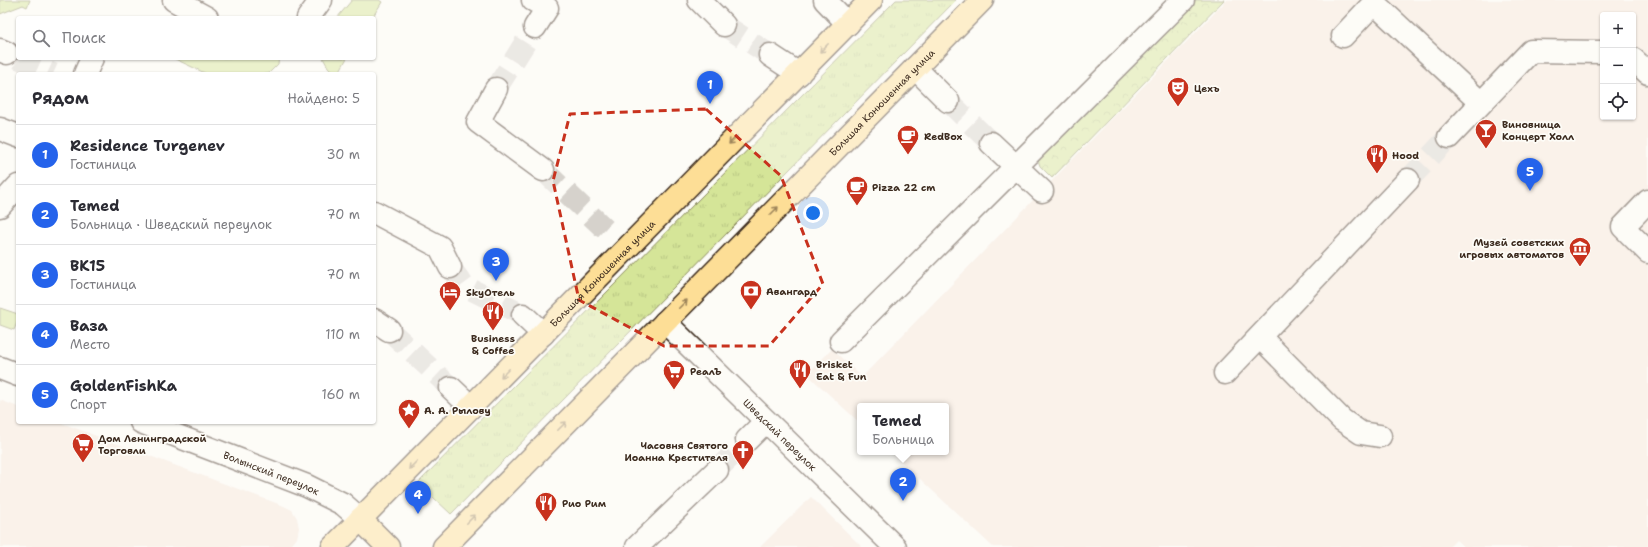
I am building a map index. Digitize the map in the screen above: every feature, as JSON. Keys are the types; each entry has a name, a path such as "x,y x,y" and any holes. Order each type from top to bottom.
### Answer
{"main road":[{"name":"Большая Конюшенная улица","path":"333,547 871,0"},
{"name":"Большая Конюшенная улица","path":"444,547 982,0"},
{"name":"Волынский переулок","path":"360,519 388,547"}],"street":[{"path":"174,0 203,16"},
{"path":"309,16 321,0"},
{"path":"534,0 547,8 535,27"},
{"path":"699,0 724,25"},
{"path":"825,0 848,24"},
{"path":"840,341 1183,0"},
{"path":"1343,36 1374,3 1481,103"},
{"path":"1449,136 1530,51 1600,52"},
{"path":"770,55 799,74"},
{"path":"86,72 91,60"},
{"path":"1636,62 1648,74"},
{"path":"915,68 948,101"},
{"path":"496,89 478,122 543,170"},
{"path":"0,129 16,135"},
{"path":"991,142 1042,191"},
{"path":"1225,373 1408,180"},
{"path":"0,206 16,188"},
{"path":"1648,201 1622,227 1648,252"},
{"path":"376,213 440,247 450,267"},
{"path":"523,315 543,334"},
{"name":"Шведский переулок","path":"665,322 895,547"},
{"path":"1260,337 1342,420 1361,433 1380,436"},
{"path":"0,368 16,374"},
{"path":"451,388 471,407"},
{"path":"747,440 766,421"},
{"name":"Волынский переулок","path":"146,424 307,486 343,504 360,519"},
{"path":"637,547 718,470"}],"highlighted area":[{"path":"706,109 781,176 823,284 769,346 664,346 579,300 553,181 570,114"}],"shaded area":[{"path":"1227,0 1648,0 1648,547 1464,547 1456,540 1449,547 993,547 894,455 949,455 949,403 857,403 857,420 807,374 832,349 862,377"},
{"name":"Дом Ленинградской Торговли","path":"0,400 16,406 16,424 64,424 284,506 292,510 297,518 299,528 297,538 290,547 0,547"},
{"path":"811,497 862,547 760,547"}],"green space":[{"path":"0,0 30,0 27,7 23,5 0,14"},
{"path":"352,0 379,0 382,2 373,16 339,16"},
{"path":"896,0 956,0 451,514 418,483"},
{"path":"1194,0 1224,0 1052,178 1040,166 1038,160 1040,155"},
{"path":"177,60 279,60 278,64 270,72 203,72"},
{"path":"324,60 346,60 339,72 333,72"},
{"path":"0,308 16,313 16,325 14,330 0,325"}],"tunnel":[{"path":"724,25 770,55"},
{"path":"496,89 535,27"},
{"path":"22,60 49,72"},
{"path":"948,101 991,143"},
{"path":"1408,180 1449,137"},
{"path":"543,170 605,229"},
{"path":"450,267 464,286 523,315"},
{"path":"389,330 451,388"},
{"path":"717,470 747,440"}],"place":[{"name":"Residence Turgenev","path":"710,104"},
{"name":"Цехъ","path":"1178,108"},
{"name":"Виновница Концерт Холл","path":"1486,150"},
{"name":"RedBox","path":"908,156"},
{"name":"Hood","path":"1377,174"},
{"name":"GoldenFishKa","path":"1530,191"},
{"name":"Pizza 22 cm","path":"857,206"},
{"name":"Музей советских игровых автоматов","path":"1580,268"},
{"name":"BK15","path":"496,281"},
{"name":"Авангард","path":"751,310"},
{"name":"SkyОтель","path":"450,312"},
{"name":"Business & Coffee","path":"493,332"},
{"name":"РеалЪ","path":"674,390"},
{"name":"Brisket Eat & Fun","path":"800,390"},
{"name":"А. А. Рылову","path":"409,430"},
{"name":"Дом Ленинградской Торговли","path":"83,464"},
{"name":"Часовня Святого Иоанна Крестителя","path":"743,470"},
{"name":"Temed","path":"903,501"},
{"name":"Ваза","path":"418,514"},
{"name":"Рио Рим","path":"546,522"}]}
